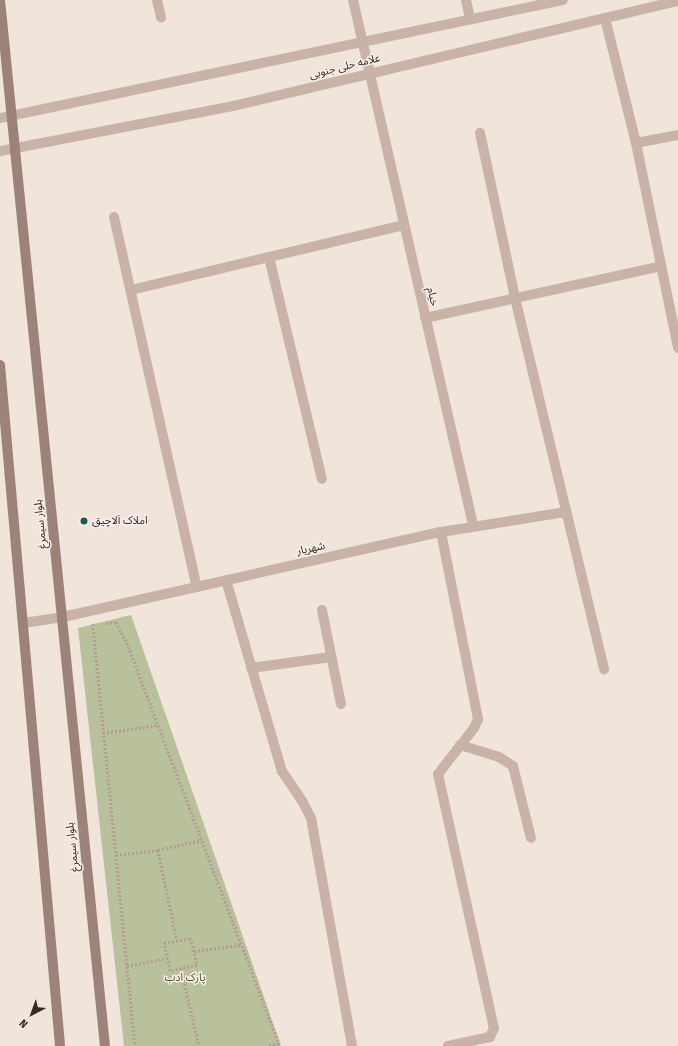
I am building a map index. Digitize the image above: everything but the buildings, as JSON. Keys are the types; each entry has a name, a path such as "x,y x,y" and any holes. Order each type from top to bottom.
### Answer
{"main road":[{"name":"بلوار سیمرغ","path":"0,0 16,147 105,1046"},
{"path":"0,365 60,1046"}],"street":[{"path":"157,0 161,18"},
{"path":"352,0 361,42"},
{"path":"466,0 470,19"},
{"name":"علامه حلی جنوبی","path":"0,118 563,0"},
{"name":"علامه حلی جنوبی","path":"0,151 234,106 606,18 653,4 678,2"},
{"path":"606,18 636,143 678,348"},
{"name":"خیام","path":"361,42 370,73 403,225 474,525"},
{"path":"480,133 515,298 604,669"},
{"path":"636,143 678,135"},
{"path":"114,217 198,587"},
{"path":"131,290 403,225"},
{"path":"269,257 322,479"},
{"path":"425,318 661,266"},
{"name":"شهریار","path":"23,623 198,587 474,525 566,512"},
{"path":"441,532 478,719 474,728 438,774 494,1028 490,1037 448,1046"},
{"path":"226,580 282,772 302,801 311,818 352,1046"},
{"path":"322,610 341,704"},
{"path":"251,668 331,657"},
{"path":"460,745 499,757 513,766 532,838"}],"path":[{"path":"135,1046 92,624 116,622 127,643 279,1044 268,1046"},
{"path":"103,733 158,725"},
{"path":"116,855 158,850 202,840"},
{"path":"158,850 177,940"},
{"path":"191,938 194,951 197,965 170,971 164,943 191,938"},
{"path":"194,951 241,944"},
{"path":"127,966 167,958"},
{"path":"182,968 199,1046"}],"green space":[{"name":"پارک ادب","path":"131,615 281,1046 124,1046 78,628"}],"place":[{"name":"املاک آلاچیق","path":"84,521"}]}
